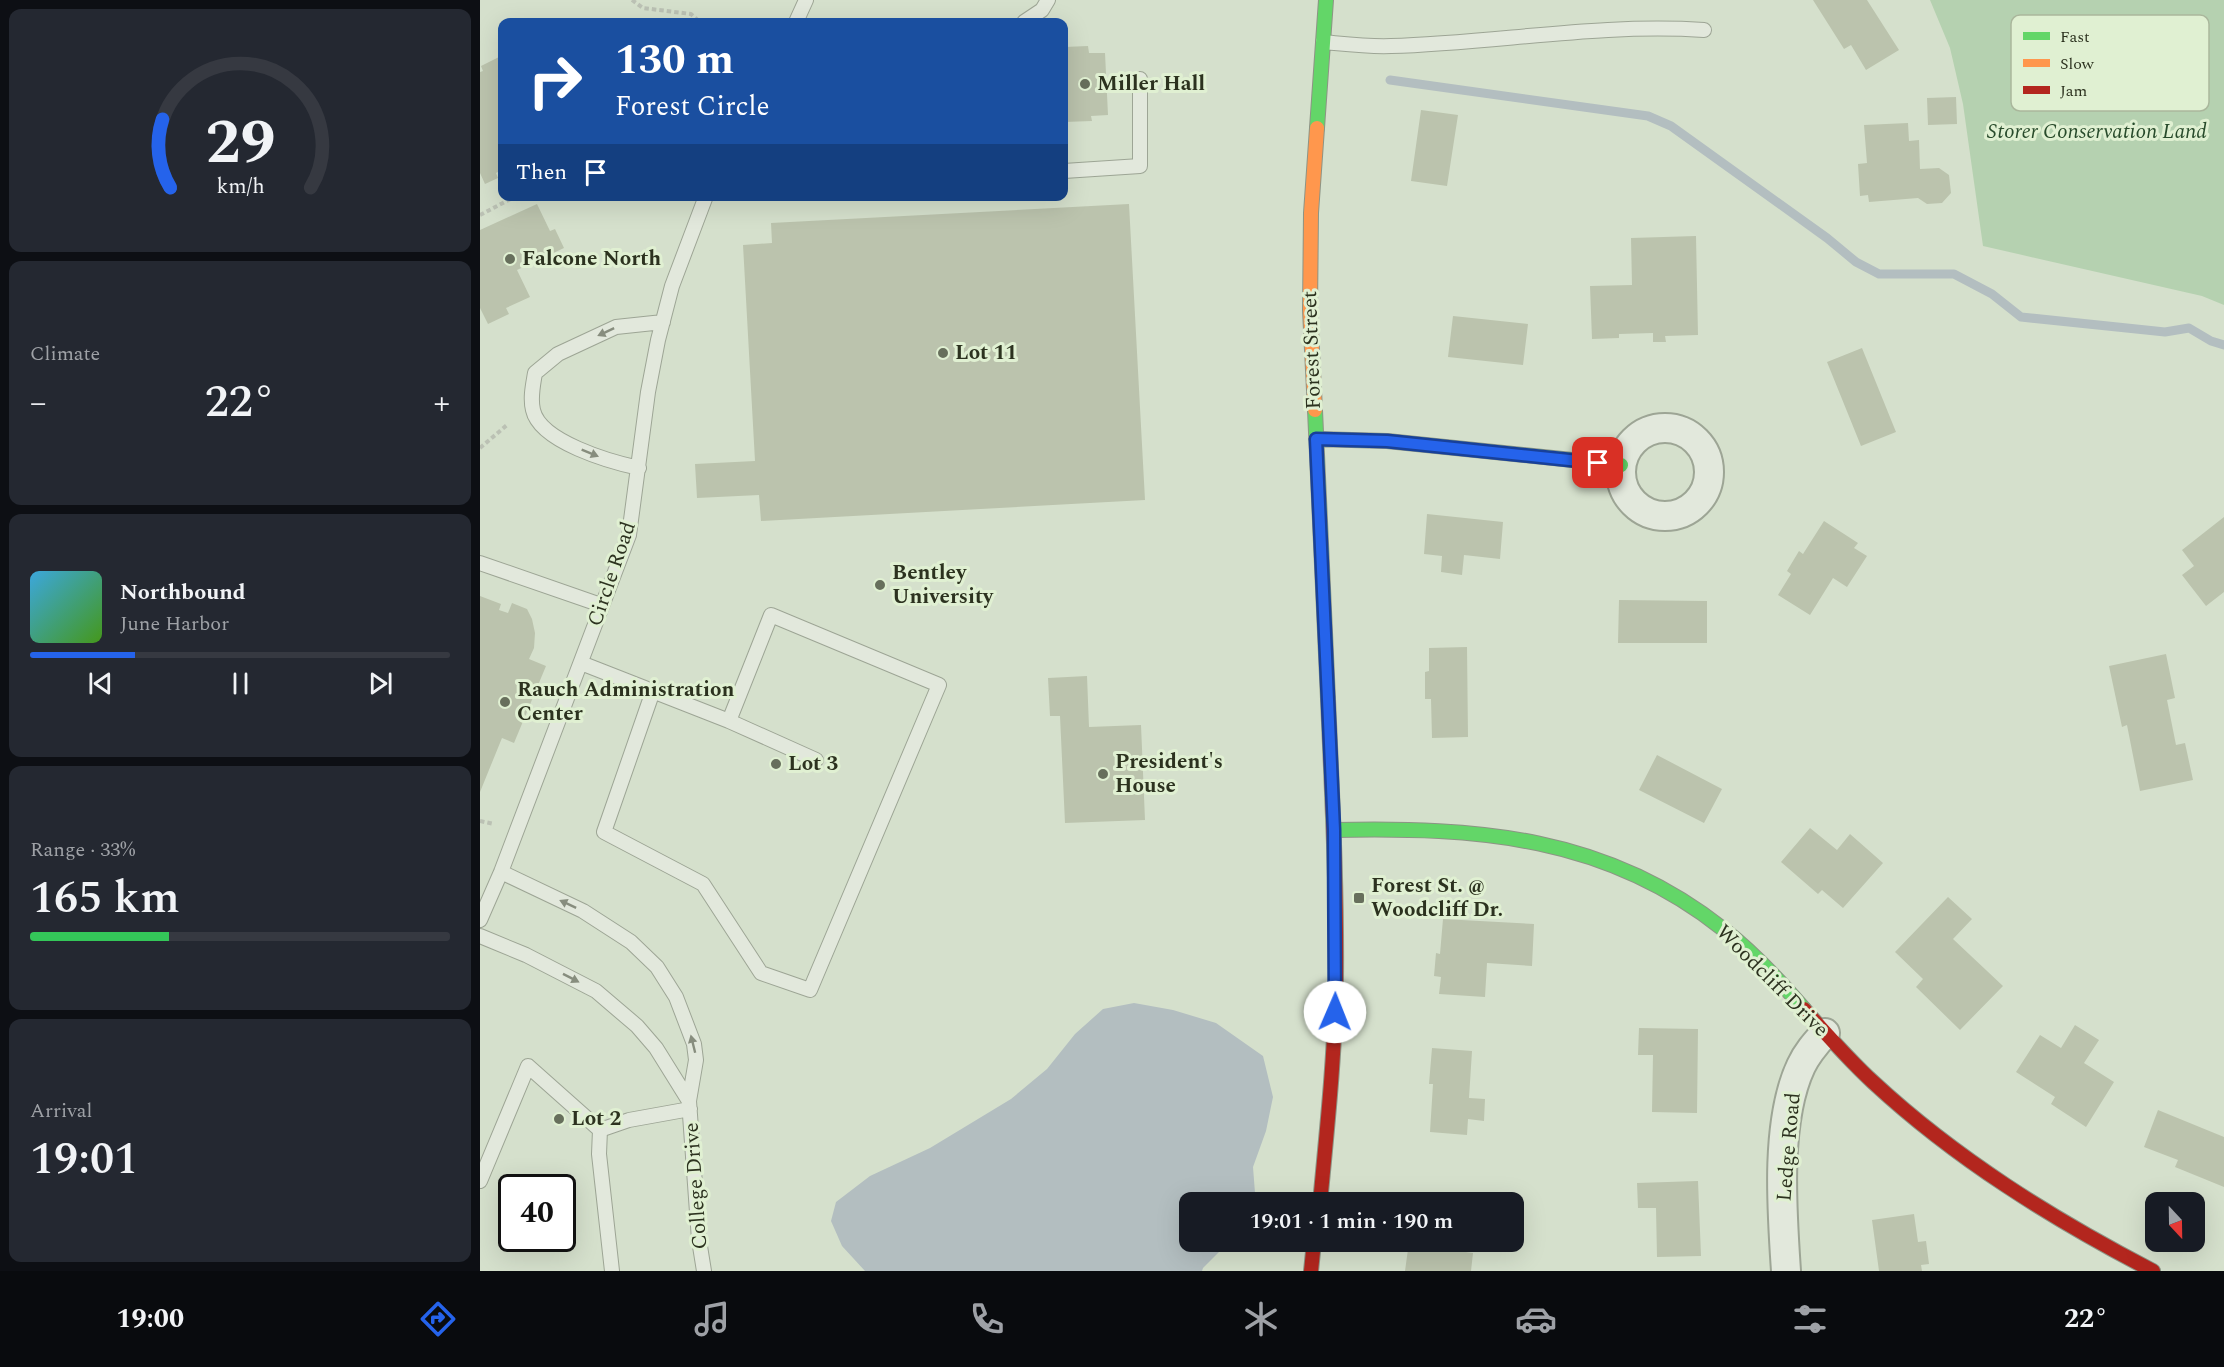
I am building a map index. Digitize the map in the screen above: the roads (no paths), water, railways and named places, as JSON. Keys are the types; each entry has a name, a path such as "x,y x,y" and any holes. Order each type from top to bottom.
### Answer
{"street":[{"name":"Forest Street","path":"1321,1192 1332,1081 1335,1012 1334,830 1310,262 1326,0"},
{"path":"1316,439 1387,441 1621,465"},
{"name":"Woodcliff Drive","path":"1334,830 1410,828 1498,835 1549,844 1619,867 1687,903 1730,935 1776,979 1825,1033 1880,1088 1946,1144 2078,1232 2154,1271"},
{"name":"Ledge Road","path":"1786,1271 1783,1157 1789,1105 1801,1066 1810,1049 1825,1033"},
{"path":"1311,1271 1313,1252"}],"lane":[{"path":"798,18 806,0"},
{"path":"1029,18 1042,10 1047,0"},
{"path":"1323,42 1389,46 1597,30 1668,28 1704,30"},
{"path":"1068,171 1140,166 1140,79"},
{"name":"Circle Road","path":"501,872 629,536 648,392 663,322 672,286 704,201"},
{"path":"639,468 615,463 571,445 540,426 533,411 532,394 535,373 558,354 616,327 663,322"},
{"path":"480,564 601,605"},
{"path":"653,691 604,832 703,884 760,973 810,990 939,685 771,615 729,721"},
{"path":"581,663 729,721 816,760"},
{"path":"480,920 501,872"},
{"name":"College Drive","path":"501,872 583,910 631,942 657,967 676,997 694,1044 696,1060 690,1105 699,1240 704,1271"},
{"name":"College Drive","path":"480,936 526,955 596,991 637,1026 656,1048 690,1105"},
{"path":"480,1181 528,1066 600,1130"},
{"path":"600,1130 629,1120 690,1105"},
{"path":"600,1130 599,1154 612,1271"}],"waterway":[{"path":"1390,80 1648,116 1671,126 1827,238 1856,262 1879,274 1954,274 1992,294 2021,317 2165,332 2189,328 2211,341 2224,345"}],"place":[{"name":"Miller Hall","path":"1085,84"},
{"name":"Falcone North","path":"510,259"},
{"name":"Lot 11","path":"943,353"},
{"name":"Bentley University","path":"880,585"},
{"name":"Rauch Administration Center","path":"505,702"},
{"name":"Lot 3","path":"776,764"},
{"name":"President's House","path":"1103,774"},
{"name":"Forest St. @ Woodcliff Dr.","path":"1359,898"},
{"name":"Lot 2","path":"559,1119"}],"park label":[{"name":"Storer Conservation Land","path":"2097,132"}]}
